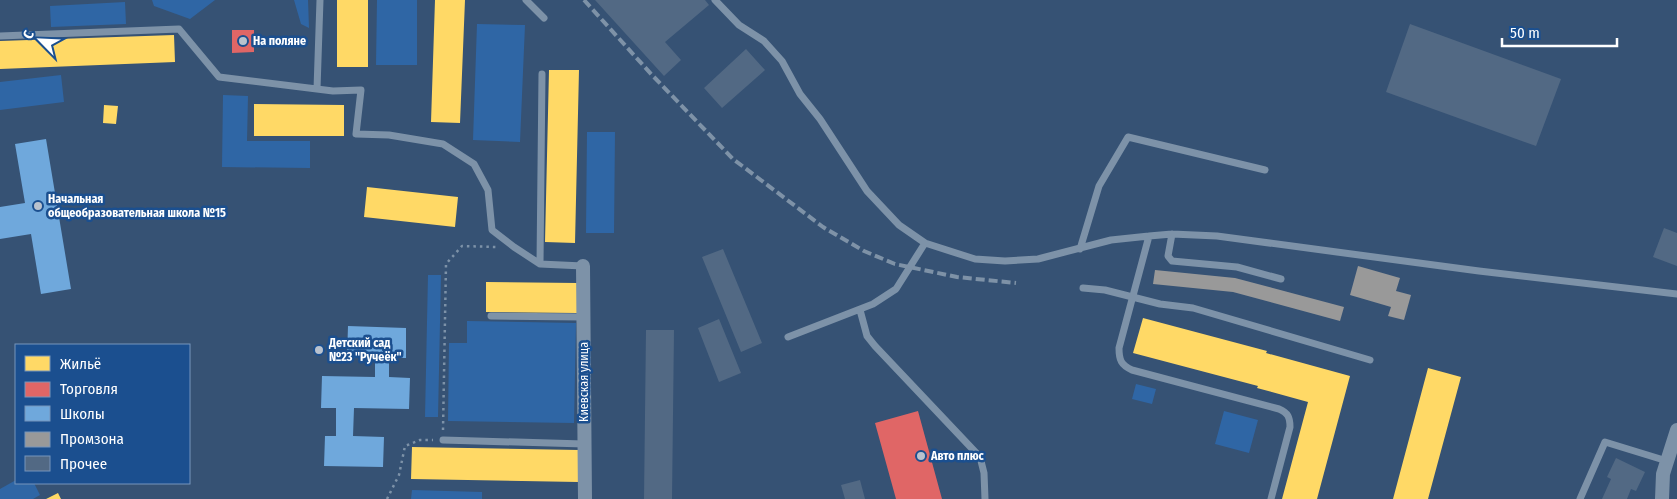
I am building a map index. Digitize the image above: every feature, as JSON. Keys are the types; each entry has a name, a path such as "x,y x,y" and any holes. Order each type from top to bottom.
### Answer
{"street":[{"name":"Киевская улица","path":"583,266 584,499"},
{"path":"1662,499 1662,474 1677,430"}],"lane":[{"path":"317,89 320,0"},
{"path":"526,0 544,18"},
{"path":"715,0 739,25 764,41 782,61 800,94 820,119 867,191 899,226 925,243 975,259 1005,261 1038,259 1111,240 1149,236 1172,234 1217,236 1479,271 1677,294"},
{"path":"0,36 179,29 219,76 333,91 361,90 356,134 389,136 443,144 474,164 488,190 492,230 540,264 583,266"},
{"path":"540,264 542,74"},
{"path":"1080,249 1099,186 1128,137 1265,170"},
{"path":"1172,234 1168,250 1168,256 1172,261 1237,267 1281,279"},
{"path":"1149,236 1119,348 1119,360 1124,366 1132,370 1279,409 1286,413 1290,418 1290,427 1270,499"},
{"path":"788,337 860,310 896,290 925,243"},
{"path":"1083,288 1105,290 1160,304 1193,308 1370,360"},
{"path":"860,310 867,336 875,346 980,456 984,472 985,499"},
{"path":"491,316 583,317"},
{"path":"443,440 584,444"},
{"path":"1580,499 1604,442 1667,461"}],"path":[{"path":"387,499 399,475 405,446 420,440 443,440 446,264 462,246 514,247"}],"shaded area":[{"path":"152,0 215,0 190,19 154,6"},
{"path":"294,0 308,0 309,28 301,24"},
{"path":"377,0 417,0 417,65 376,65"},
{"path":"125,2 126,24 51,27 50,6"},
{"path":"477,24 525,25 520,142 473,140"},
{"path":"61,75 64,102 0,110 0,82"},
{"path":"223,95 248,96 247,141 310,141 310,168 222,167"},
{"path":"587,132 615,132 614,233 586,233"},
{"path":"428,275 441,275 438,417 425,417"},
{"path":"467,321 576,323 574,423 448,421 449,343 467,343"},
{"path":"1136,384 1156,389 1152,404 1132,399"},
{"path":"1224,411 1258,420 1249,453 1215,444"},
{"path":"15,481 15,484 34,484 40,495 33,499 0,499 0,489"},
{"path":"412,490 482,492 482,499 411,499"}],"building: Жильё":[{"path":"337,0 368,0 368,67 337,67"},
{"path":"435,0 465,0 460,123 431,122"},
{"path":"174,35 175,62 0,69 0,41"},
{"path":"549,70 579,70 575,243 545,242"},
{"path":"254,104 344,105 344,136 254,136"},
{"path":"104,105 118,106 116,124 103,123"},
{"path":"367,187 458,197 455,227 364,217"},
{"path":"486,282 577,283 577,313 486,312"},
{"path":"1143,318 1267,351 1266,353 1350,376 1317,499 1282,499 1308,402 1257,388 1258,386 1133,353"},
{"path":"1428,368 1461,377 1428,499 1393,499"},
{"path":"412,447 579,450 578,482 411,479"},
{"path":"58,493 61,499 46,499"}],"building: Торговля":[{"name":"На поляне","path":"232,30 254,30 254,52 232,53"},
{"path":"918,411 942,499 896,499 875,423"}],"building: Школы":[{"path":"46,139 71,289 41,294 31,234 0,239 0,207 25,203 15,144"},
{"path":"348,326 406,328 406,358 389,358 389,377 410,378 409,409 354,408 353,436 384,437 383,467 324,466 325,436 336,436 336,408 321,408 322,376 375,377 375,358 347,357"}],"building: Промзона":[{"path":"1358,266 1400,278 1396,291 1411,295 1404,320 1388,316 1391,307 1350,295"},
{"path":"1155,270 1235,278 1344,307 1340,321 1233,292 1153,284"}],"building: Прочее":[{"path":"595,0 705,0 709,5 665,42 681,60 664,76"},
{"path":"1410,24 1561,79 1536,146 1386,92"},
{"path":"746,49 765,70 722,108 704,88"},
{"path":"1664,228 1677,233 1677,266 1653,257"},
{"path":"723,249 762,343 741,352 702,257"},
{"path":"719,319 741,373 719,382 698,328"},
{"path":"646,330 674,330 672,499 644,499"},
{"path":"1616,458 1645,472 1636,491 1631,489 1627,499 1602,499 1611,479 1607,477"},
{"path":"860,480 865,499 845,499 841,485"}],"railway":[{"path":"584,0 652,75 733,159 823,227 864,251 895,264 957,277 1016,283"}],"place":[{"name":"На поляне","path":"243,41"},
{"name":"Начальная общеобразовательная школа №15","path":"38,206"},
{"name":"Детский сад №23 \"Ручеёк\"","path":"319,350"},
{"name":"Авто плюс","path":"921,456"}]}
